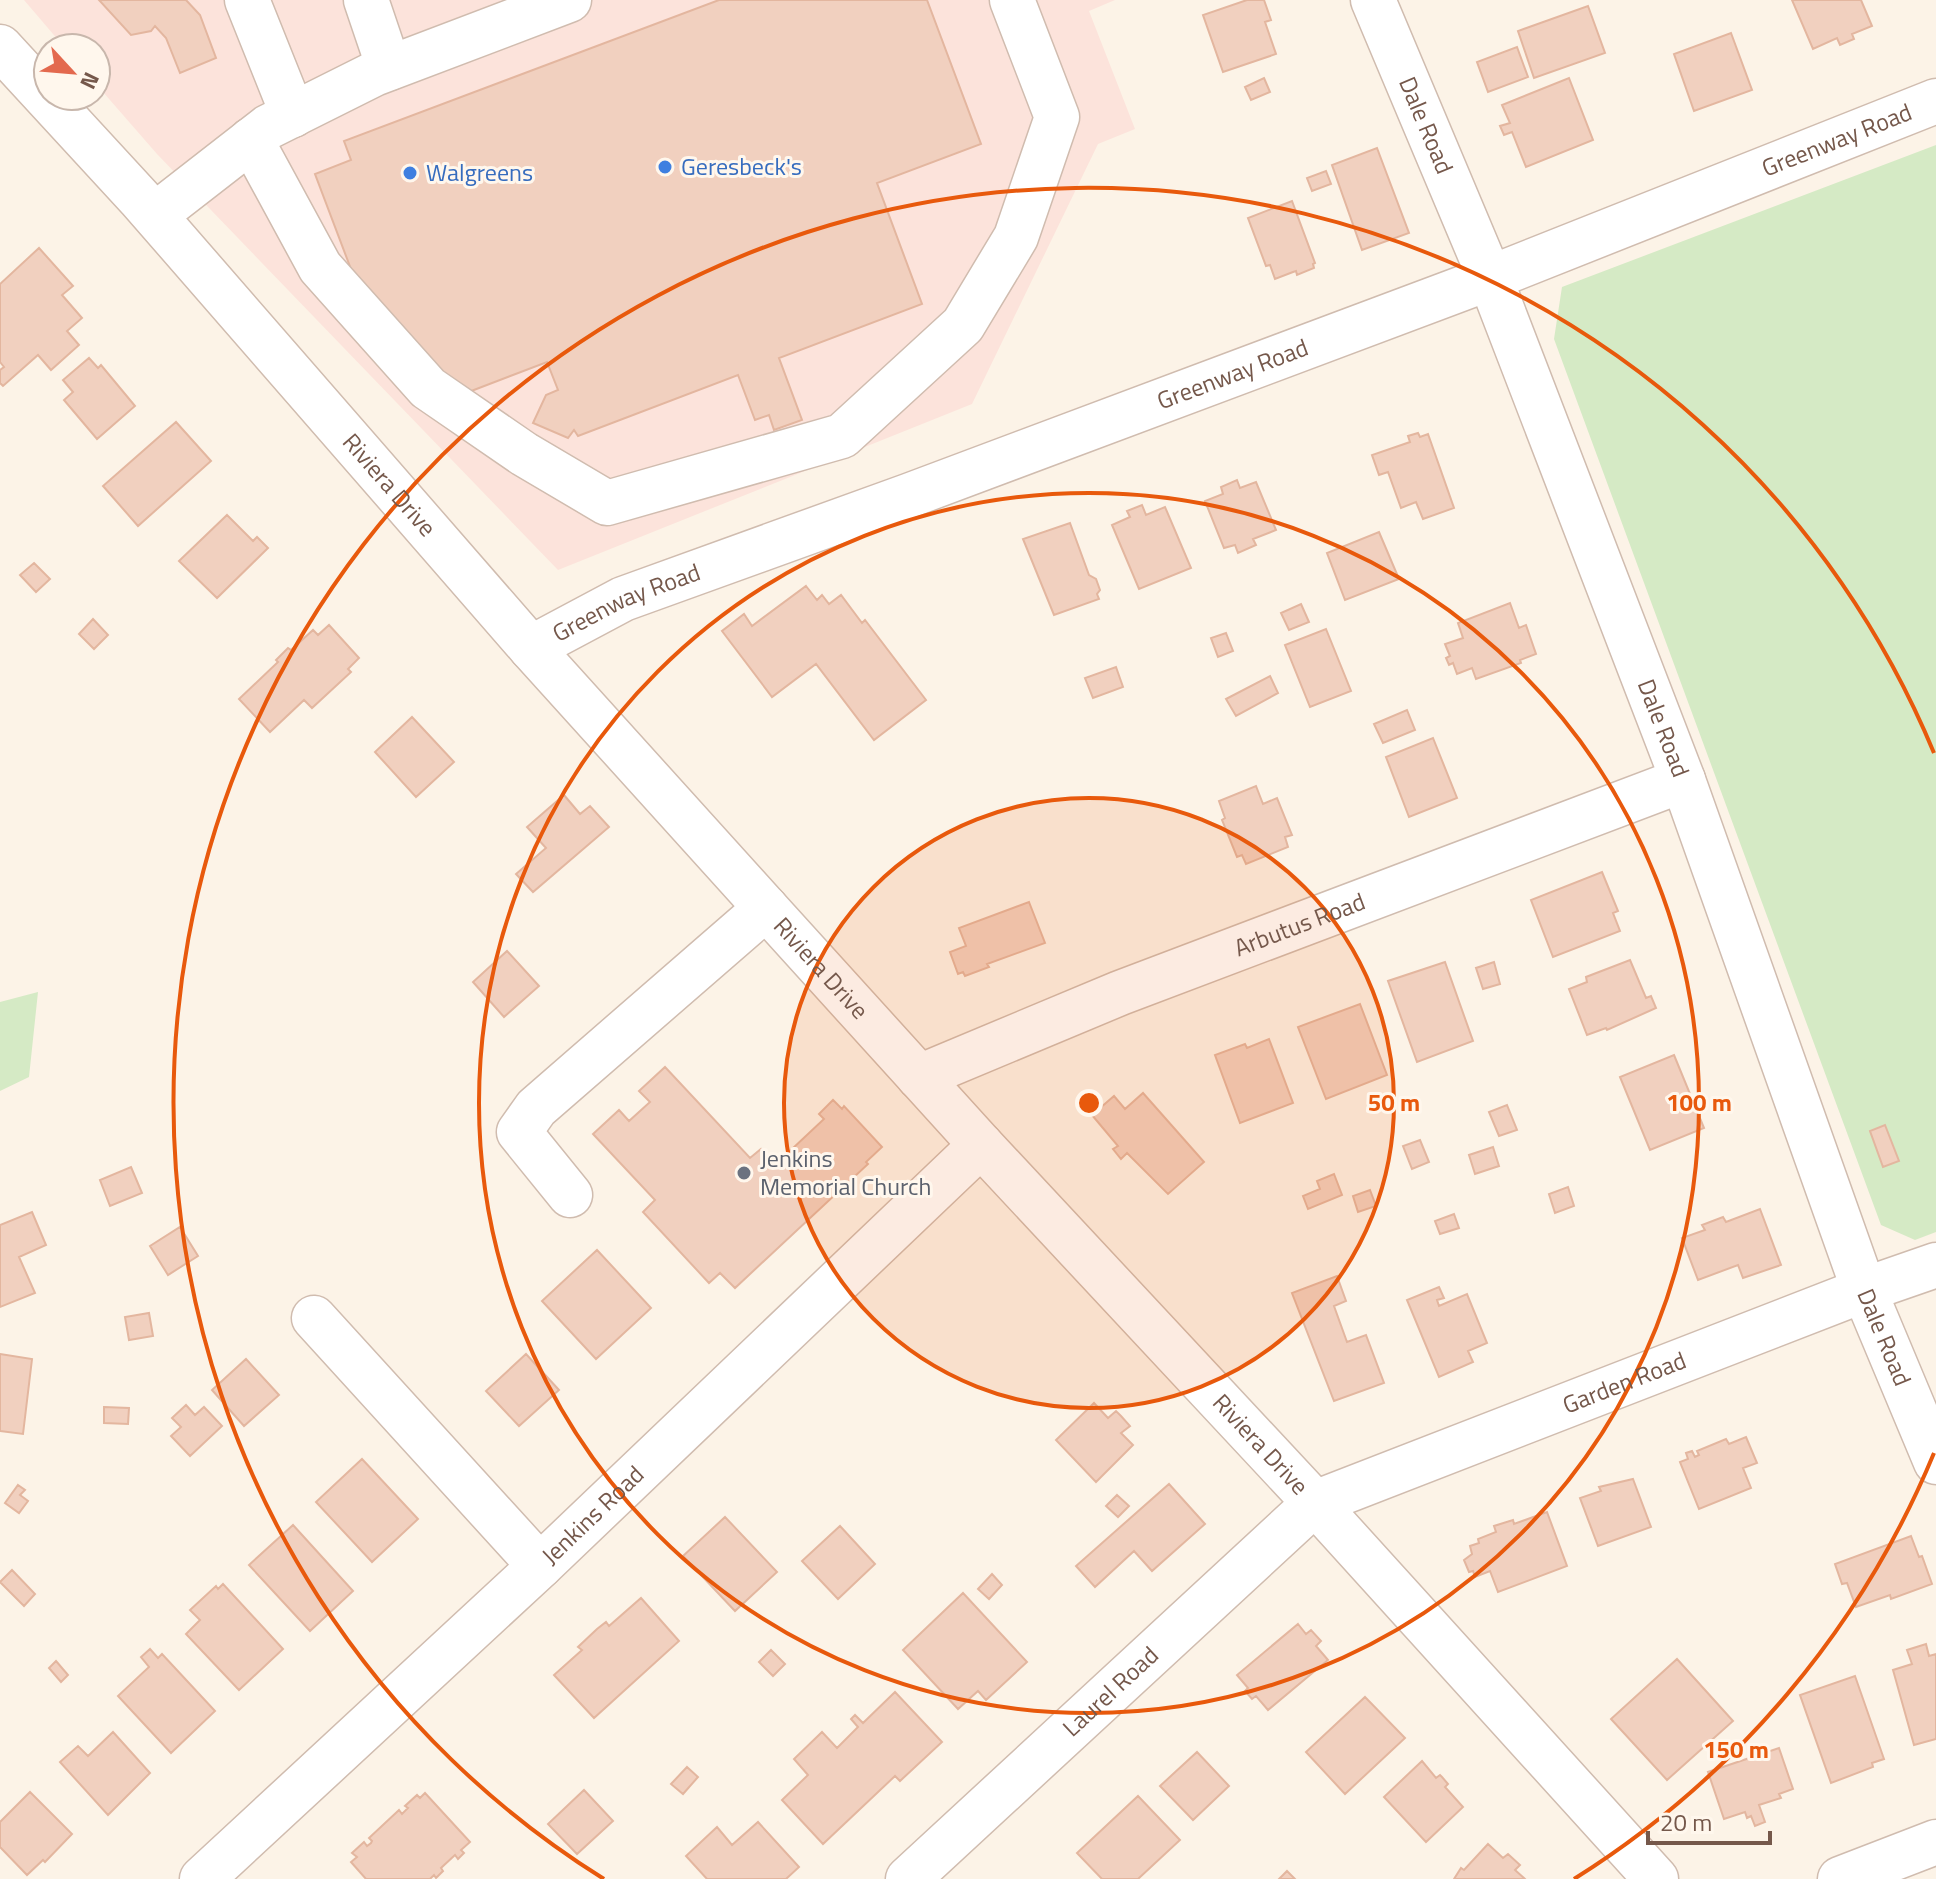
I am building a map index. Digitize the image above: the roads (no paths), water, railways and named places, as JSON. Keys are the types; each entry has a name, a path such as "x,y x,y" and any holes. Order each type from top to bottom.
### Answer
{"street":[{"path":"247,0 293,115"},
{"path":"366,0 389,68"},
{"path":"155,215 268,127 389,68 569,0"},
{"path":"251,140 320,267 428,388 524,454 607,503 842,436 963,325 1016,237 1057,117 1012,0"},
{"name":"Dale Road","path":"1373,0 1490,278 1683,780 1864,1290 1936,1462"},
{"name":"Riviera Drive","path":"0,47 155,215 531,648 981,1145 1315,1503 1650,1877"},
{"name":"Greenway Road","path":"531,648 623,599 1490,278 1936,101"},
{"name":"Arbutus Road","path":"919,1077 1120,993 1683,780"},
{"path":"570,1195 519,1132 536,1108 766,908"},
{"name":"Jenkins Road","path":"202,1879 540,1566 981,1145"},
{"name":"Garden Road","path":"1315,1503 1864,1290 1936,1265"},
{"path":"314,1318 540,1566"},
{"name":"Laurel Road","path":"908,1879 1315,1503"},
{"path":"1840,1879 1936,1842"}],"place":[{"name":"Geresbeck's","path":"665,167"},
{"name":"Walgreens","path":"410,173"},
{"name":"Jenkins Memorial Church","path":"744,1173"}]}
